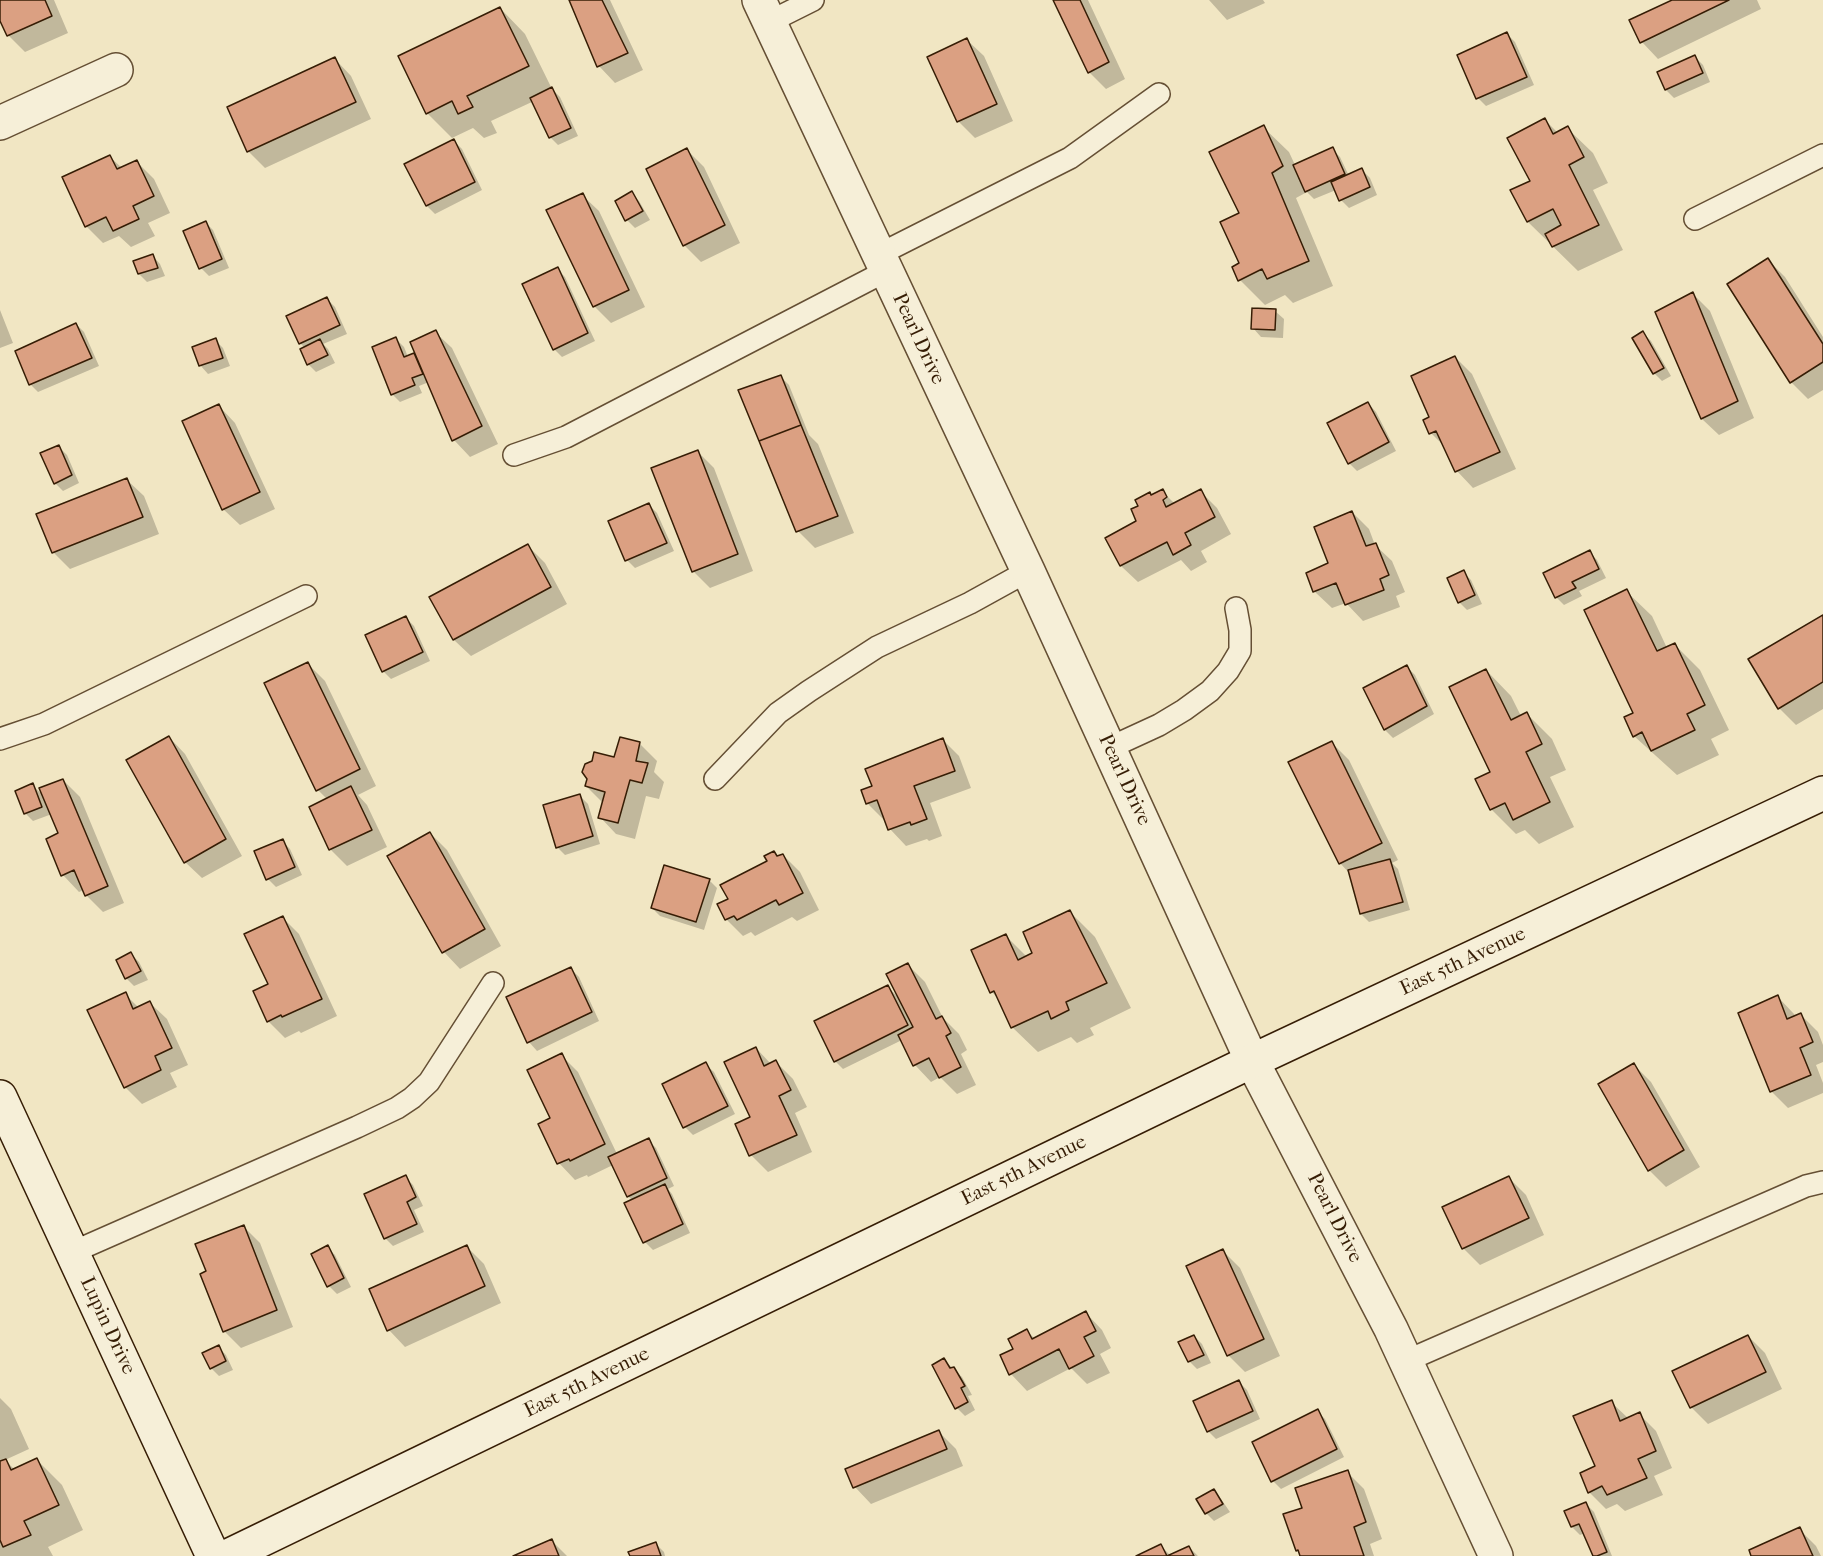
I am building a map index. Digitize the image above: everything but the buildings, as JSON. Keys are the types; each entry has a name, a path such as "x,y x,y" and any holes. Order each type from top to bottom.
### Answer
{"street":[{"name":"Pearl Drive","path":"764,11 1028,571 1252,1061 1391,1329 1496,1556"},
{"path":"0,123 116,70"},
{"name":"East 5th Avenue","path":"228,1556 1252,1061 1823,793"},
{"name":"Lupin Drive","path":"0,1097 213,1556"}],"lane":[{"path":"764,11 813,0"},
{"path":"514,455 566,437 1070,158 1159,94"},
{"path":"1695,219 1823,155"},
{"path":"715,779 778,713 808,691 877,647 970,603 1028,571"},
{"path":"0,739 44,724 306,596"},
{"path":"1109,748 1159,725 1210,691 1228,671 1240,651 1240,630 1236,608"},
{"path":"73,1252 357,1127 404,1103 429,1082 493,983"},
{"path":"1406,1362 1806,1186 1823,1182"}]}
